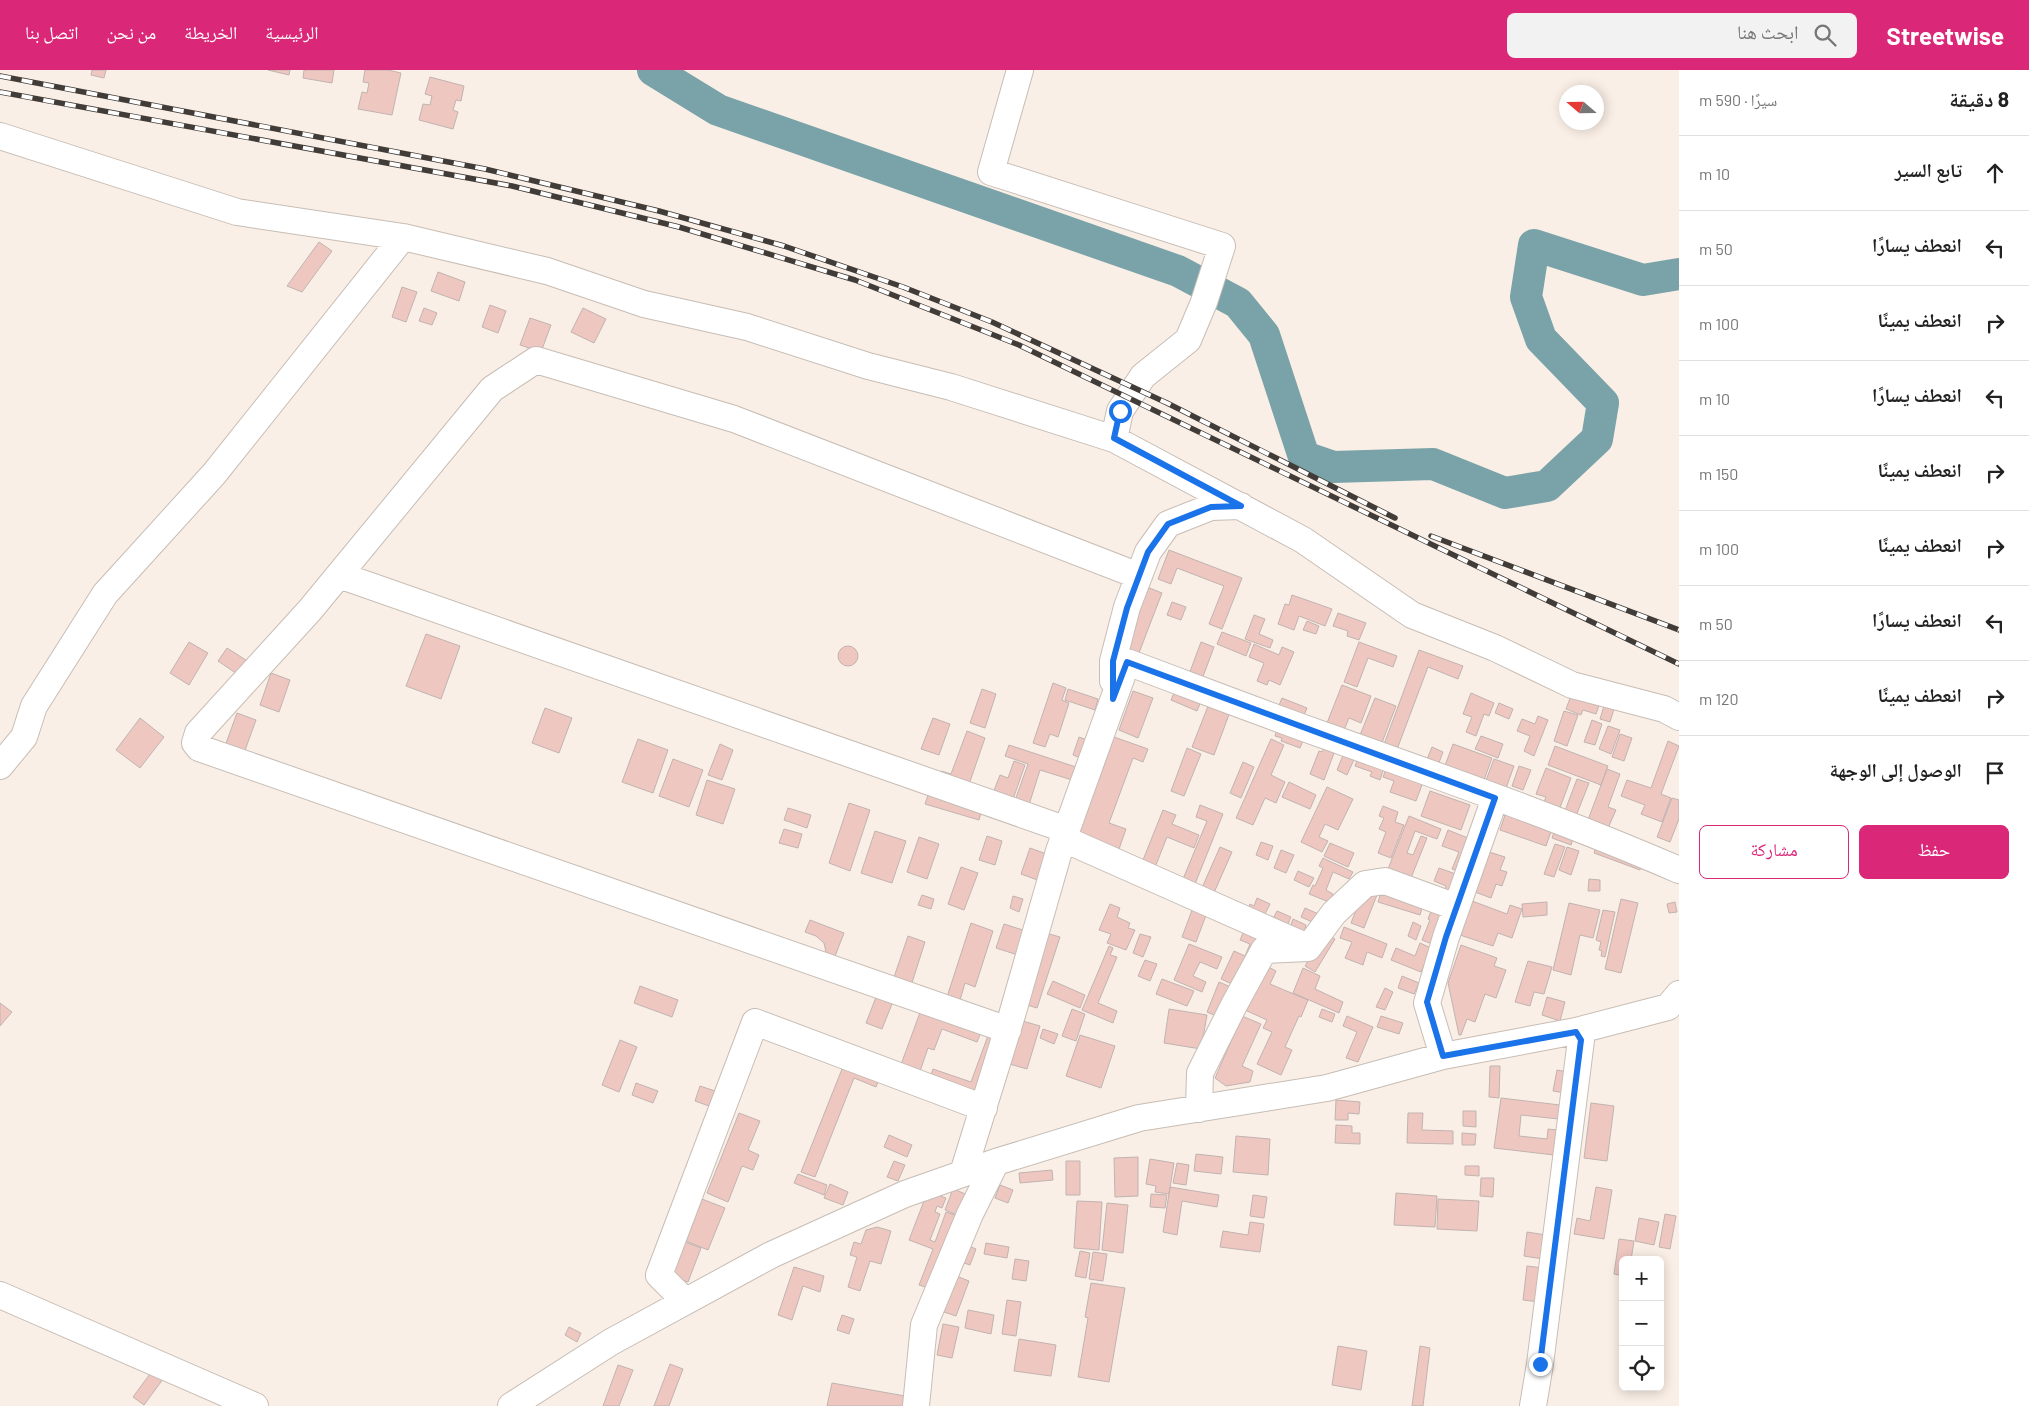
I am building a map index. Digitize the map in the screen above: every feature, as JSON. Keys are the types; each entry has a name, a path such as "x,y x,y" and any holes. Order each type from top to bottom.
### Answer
{"street":[{"path":"1020,70 991,172 1222,246 1204,302 1188,340 1143,376 1120,411 1114,438"},
{"path":"0,136 237,212 403,237 547,271 644,304 747,327 868,366 951,387 1114,438 1303,540 1412,615 1495,648 1572,685 1664,709 1679,717"},
{"path":"0,766 24,737 34,706 105,594 214,474 403,237"},
{"path":"1008,1030 199,748 195,743 198,733 310,610 492,389 536,360 734,419 1139,576"},
{"path":"1113,699 1113,661 1127,608 1148,552 1168,524 1211,507 1241,506"},
{"path":"339,575 1065,835 1308,948"},
{"path":"963,1173 1008,1030 1065,835 1127,662 1616,843 1679,870"},
{"path":"1443,1056 1427,1002 1456,907 1495,798"},
{"path":"1308,948 1334,913 1365,884 1385,881 1456,907"},
{"path":"1199,1109 1200,1073 1264,950 1308,948"},
{"path":"511,1406 611,1342 771,1255 905,1194 963,1173 1140,1118 1328,1088 1443,1056 1576,1032 1668,1007 1679,994"},
{"path":"686,1301 659,1275 755,1022 984,1108"},
{"path":"1532,1406 1540,1364 1581,1040 1576,1032"},
{"path":"916,1406 924,1324 970,1214 996,1162"},
{"path":"0,1295 255,1406"}],"building":[{"path":"92,70 106,70 104,78 91,75"},
{"path":"268,70 290,70 289,75"},
{"path":"304,70 334,70 332,83 303,78"},
{"path":"365,70 388,70 401,73 392,115 358,109 362,92 367,93 369,83 363,82"},
{"path":"430,77 464,86 461,101 456,100 453,110 458,112 453,129 419,120 423,104 430,105 432,96 425,94"},
{"path":"319,242 332,251 302,292 287,286"},
{"path":"438,272 465,282 459,301 431,291"},
{"path":"402,287 417,292 406,322 392,317"},
{"path":"490,305 506,311 498,333 482,327"},
{"path":"424,308 437,313 432,325 419,321"},
{"path":"583,308 606,319 594,343 571,332"},
{"path":"530,318 551,325 541,352 520,345"},
{"path":"1169,550 1242,578 1222,629 1209,624 1224,586 1177,568 1171,584 1158,579"},
{"path":"1147,587 1162,593 1137,658 1122,652"},
{"path":"1292,595 1332,609 1325,626 1299,616 1294,630 1278,624 1285,604 1289,605"},
{"path":"1172,602 1186,607 1181,620 1167,615"},
{"path":"1338,613 1366,623 1359,640 1347,636 1348,631 1333,626"},
{"path":"1254,615 1265,619 1259,634 1273,640 1270,648 1245,639"},
{"path":"1307,621 1319,626 1316,634 1303,630"},
{"path":"1222,632 1251,643 1246,656 1217,644"},
{"path":"426,634 460,646 441,699 406,686"},
{"path":"189,642 208,653 189,685 170,673"},
{"path":"1201,642 1214,647 1201,682 1188,677"},
{"path":"1359,642 1397,656 1393,667 1368,658 1357,687 1344,682"},
{"path":"1254,644 1279,655 1282,647 1294,652 1280,685 1269,680 1267,685 1257,681 1264,663 1249,657"},
{"path":"848,646 855,649 858,656 855,663 848,666 841,663 838,656 841,649"},
{"path":"227,648 252,664 243,678 218,661"},
{"path":"1419,650 1463,666 1458,679 1428,667 1396,752 1383,747"},
{"path":"271,673 290,680 279,712 260,705"},
{"path":"1053,683 1066,688 1062,700 1069,703 1058,737 1050,734 1045,747 1033,743"},
{"path":"1342,685 1371,696 1361,723 1349,718 1342,735 1325,728"},
{"path":"1176,688 1202,699 1197,711 1171,700"},
{"path":"982,689 996,694 985,728 970,723"},
{"path":"1068,689 1098,699 1095,710 1065,700"},
{"path":"1133,691 1153,698 1138,738 1119,730"},
{"path":"1471,693 1494,703 1489,716 1484,714 1476,736 1466,732 1472,717 1463,714"},
{"path":"1572,693 1600,703 1596,714 1583,710 1581,715 1566,709"},
{"path":"1282,698 1307,708 1302,720 1277,710"},
{"path":"1375,698 1396,706 1380,748 1360,735"},
{"path":"1210,701 1231,709 1214,755 1192,747"},
{"path":"1499,703 1513,709 1509,719 1495,713"},
{"path":"1604,706 1614,709 1610,722 1600,719"},
{"path":"545,708 572,718 559,753 532,743"},
{"path":"1564,711 1578,715 1567,746 1554,741"},
{"path":"237,713 256,720 243,756 224,749"},
{"path":"1538,716 1548,720 1534,756 1524,751 1530,736 1517,731 1522,719 1535,724"},
{"path":"140,718 164,737 140,768 116,750"},
{"path":"933,718 950,724 939,755 921,749"},
{"path":"1592,720 1602,724 1595,745 1584,742"},
{"path":"1279,723 1306,733 1300,748 1281,741 1282,738 1275,736"},
{"path":"1608,726 1620,730 1611,754 1599,749"},
{"path":"967,731 985,738 966,793 936,783 941,771 951,774"},
{"path":"1620,734 1632,738 1624,761 1612,757"},
{"path":"1481,736 1503,744 1498,758 1475,749"},
{"path":"1079,737 1092,742 1086,760 1073,755"},
{"path":"1114,737 1148,749 1143,762 1133,758 1109,823 1126,829 1118,852 1078,837"},
{"path":"638,739 668,750 653,793 622,782"},
{"path":"1271,739 1284,745 1271,775 1285,782 1276,803 1265,798 1253,825 1236,818"},
{"path":"1327,741 1337,745 1324,780 1310,774 1319,751 1322,752"},
{"path":"1668,741 1679,746 1661,794 1671,798 1662,822 1641,814 1645,805 1621,796 1627,780 1651,788"},
{"path":"720,744 733,750 722,780 708,775"},
{"path":"1453,744 1492,758 1483,783 1443,771"},
{"path":"1009,745 1076,767 1072,780 1040,770 1027,811 1013,806 1028,764 1005,756"},
{"path":"1555,746 1608,766 1601,785 1548,765"},
{"path":"1432,747 1443,752 1437,768 1425,764"},
{"path":"1187,748 1201,754 1184,796 1171,791"},
{"path":"1346,748 1357,753 1347,775 1337,770"},
{"path":"1360,752 1386,762 1380,780 1370,776 1372,772 1355,766"},
{"path":"673,759 703,770 689,807 659,796"},
{"path":"1494,759 1514,766 1505,791 1485,783"},
{"path":"1014,761 1025,765 1011,805 991,798 1000,775 1008,778"},
{"path":"1243,762 1254,767 1241,798 1230,793"},
{"path":"1388,764 1425,777 1416,801 1390,792 1394,781 1383,777"},
{"path":"1519,766 1531,770 1523,790 1512,786"},
{"path":"1546,768 1571,778 1558,813 1542,807 1546,797 1536,794"},
{"path":"1607,769 1620,774 1608,807 1616,810 1608,828 1588,820"},
{"path":"1577,779 1589,783 1574,821 1563,816"},
{"path":"707,780 735,789 723,824 696,815"},
{"path":"1289,782 1316,795 1310,809 1282,797"},
{"path":"1327,787 1353,799 1338,830 1325,824 1319,837 1328,841 1322,852 1301,842"},
{"path":"930,789 983,806 979,820 925,804"},
{"path":"1430,791 1470,805 1461,830 1421,816"},
{"path":"1672,798 1679,800 1679,819 1670,842 1657,837"},
{"path":"849,803 870,810 850,871 829,863"},
{"path":"1200,805 1223,814 1195,884 1183,879 1207,821 1196,817"},
{"path":"1383,806 1398,812 1395,822 1404,825 1391,858 1378,853 1386,832 1379,829 1384,818 1379,816"},
{"path":"788,808 811,815 807,828 784,820"},
{"path":"1507,809 1553,826 1546,846 1500,830"},
{"path":"1163,810 1176,815 1172,824 1199,835 1194,848 1167,837 1154,870 1141,865"},
{"path":"1409,816 1441,829 1437,839 1415,831 1407,853 1413,855 1421,836 1427,838 1409,883 1386,874"},
{"path":"1556,827 1574,834 1571,845 1552,838"},
{"path":"784,829 802,834 798,848 779,843"},
{"path":"1448,830 1473,840 1460,872 1452,869 1459,852 1442,846"},
{"path":"875,831 906,841 892,883 861,873"},
{"path":"987,836 1002,841 995,865 979,860"},
{"path":"919,837 939,844 927,879 907,872"},
{"path":"1261,842 1273,846 1268,860 1256,855"},
{"path":"1598,842 1644,859 1640,870 1594,853"},
{"path":"1330,843 1354,853 1348,867 1324,856"},
{"path":"1555,844 1565,847 1554,877 1544,874"},
{"path":"1220,847 1232,852 1213,895 1201,890"},
{"path":"1567,847 1579,851 1571,875 1559,870"},
{"path":"1030,848 1052,856 1043,882 1021,874"},
{"path":"1281,850 1294,855 1286,873 1274,868"},
{"path":"1489,852 1505,857 1500,870 1507,872 1502,886 1496,884 1491,898 1475,892"},
{"path":"1323,858 1353,872 1349,879 1333,872 1326,890 1333,894 1329,902 1309,894 1323,868 1319,866"},
{"path":"961,867 978,873 964,910 948,904"},
{"path":"1439,868 1464,877 1456,899 1444,894 1446,886 1434,881"},
{"path":"1298,871 1314,878 1309,887 1294,880"},
{"path":"1589,879 1600,880 1600,891 1588,891"},
{"path":"1383,887 1424,901 1420,915 1378,902"},
{"path":"1364,890 1377,895 1364,928 1351,923"},
{"path":"922,895 934,899 931,909 918,905"},
{"path":"1013,896 1023,899 1019,912 1010,908"},
{"path":"1257,898 1270,904 1263,918 1248,910 1250,904 1254,906"},
{"path":"1621,899 1638,903 1621,973 1605,969"},
{"path":"1472,901 1507,914 1510,905 1522,909 1512,938 1498,933 1493,946 1460,935"},
{"path":"1547,902 1547,915 1523,917 1522,904"},
{"path":"1675,902 1677,912 1669,913 1667,904"},
{"path":"1569,903 1600,910 1593,938 1580,935 1571,975 1553,970"},
{"path":"1110,904 1120,908 1117,917 1130,923 1128,928 1135,930 1126,950 1107,943 1111,934 1099,930"},
{"path":"1194,905 1208,910 1196,942 1182,937"},
{"path":"1433,906 1446,910 1432,944 1422,940"},
{"path":"1305,908 1323,916 1319,925 1301,917"},
{"path":"1603,910 1615,912 1605,957 1601,956 1602,951 1599,950 1601,942 1596,940"},
{"path":"1277,911 1291,917 1286,928 1272,921"},
{"path":"1293,919 1306,925 1305,929 1312,932 1289,930"},
{"path":"810,920 844,933 832,964 824,961 826,952 824,943 816,936 805,932"},
{"path":"1413,922 1421,926 1416,940 1408,936"},
{"path":"971,923 993,931 975,987 965,983 958,1007 945,1003"},
{"path":"1004,924 1029,932 1021,956 996,948"},
{"path":"1344,927 1387,944 1382,958 1367,952 1363,965 1345,958 1352,942 1340,938"},
{"path":"1244,931 1257,936 1234,985 1221,979 1234,951 1245,956 1250,944 1240,940"},
{"path":"1046,933 1060,937 1037,1008 1024,1004"},
{"path":"1325,933 1335,939 1315,972 1305,966"},
{"path":"1140,934 1151,937 1143,957 1133,953"},
{"path":"908,936 925,942 909,992 891,986"},
{"path":"1420,943 1431,948 1421,972 1391,960 1396,948 1415,956"},
{"path":"1189,944 1222,957 1217,969 1200,962 1193,976 1206,982 1202,992 1174,980"},
{"path":"1461,945 1497,958 1494,966 1506,970 1496,998 1485,994 1475,1022 1467,1019 1461,1035 1459,1035 1448,983"},
{"path":"1109,946 1113,948 1110,955 1117,957 1098,1003 1117,1011 1113,1023 1082,1010"},
{"path":"1145,960 1157,964 1150,981 1138,976"},
{"path":"1528,961 1552,967 1544,994 1534,992 1530,1006 1515,1002"},
{"path":"1265,965 1276,971 1270,984 1308,1000 1285,1047 1292,1050 1281,1075 1257,1064 1272,1032 1263,1028 1267,1020 1245,1010"},
{"path":"1303,968 1320,976 1315,989 1343,1002 1339,1013 1293,993"},
{"path":"1402,976 1419,983 1414,994 1398,988"},
{"path":"1162,979 1194,991 1187,1006 1156,994"},
{"path":"1053,981 1085,995 1080,1008 1047,994"},
{"path":"1219,982 1233,988 1221,1018 1207,1012"},
{"path":"640,986 678,1000 672,1017 634,1003"},
{"path":"1385,988 1393,992 1385,1010 1376,1007"},
{"path":"878,992 894,999 882,1029 866,1023"},
{"path":"1547,997 1565,1002 1560,1021 1542,1015"},
{"path":"0,1003 12,1012 0,1026"},
{"path":"922,1007 982,1030 977,1042 942,1029 934,1050 928,1048 918,1077 899,1070"},
{"path":"1072,1009 1085,1014 1076,1041 1062,1036"},
{"path":"1169,1009 1207,1015 1201,1049 1164,1043"},
{"path":"1322,1009 1335,1014 1332,1022 1319,1017"},
{"path":"1242,1016 1261,1024 1242,1066 1253,1071 1250,1082 1226,1086 1215,1078"},
{"path":"1347,1016 1373,1027 1358,1062 1346,1058 1357,1032 1343,1026"},
{"path":"1381,1016 1403,1023 1399,1034 1377,1027"},
{"path":"1019,1020 1040,1026 1027,1069 1006,1063"},
{"path":"1043,1029 1058,1034 1054,1044 1040,1038"},
{"path":"989,1033 1002,1038 980,1099 929,1080 933,1069 971,1082"},
{"path":"1080,1035 1115,1046 1101,1088 1066,1076"},
{"path":"620,1040 637,1047 619,1092 602,1085"},
{"path":"846,1059 881,1074 876,1087 854,1078 815,1177 801,1172"},
{"path":"1490,1066 1500,1066 1499,1098 1489,1097"},
{"path":"1557,1070 1568,1072 1565,1093 1553,1091"},
{"path":"636,1083 658,1091 653,1103 632,1095"},
{"path":"700,1086 715,1091 709,1106 695,1101"},
{"path":"1501,1098 1560,1105 1559,1119 1521,1115 1519,1136 1547,1139 1548,1129 1557,1130 1554,1155 1494,1148"},
{"path":"1336,1100 1360,1102 1359,1114 1348,1113 1348,1120 1335,1120"},
{"path":"1591,1103 1614,1106 1607,1161 1584,1158"},
{"path":"1463,1111 1476,1111 1476,1127 1463,1126"},
{"path":"739,1113 760,1121 748,1150 759,1155 753,1170 742,1166 728,1202 707,1193"},
{"path":"1408,1113 1423,1113 1422,1130 1453,1131 1453,1144 1407,1143"},
{"path":"1336,1125 1352,1126 1352,1133 1360,1133 1360,1144 1335,1143"},
{"path":"1462,1133 1476,1134 1475,1145 1462,1145"},
{"path":"889,1135 912,1145 907,1157 884,1147"},
{"path":"1236,1136 1270,1139 1268,1175 1233,1172"},
{"path":"1196,1154 1223,1157 1221,1174 1194,1171"},
{"path":"1138,1157 1138,1196 1115,1197 1114,1158"},
{"path":"1150,1159 1174,1163 1169,1194 1155,1192 1156,1186 1146,1184"},
{"path":"894,1161 905,1165 898,1181 887,1177"},
{"path":"1066,1161 1080,1161 1080,1195 1066,1195"},
{"path":"1177,1163 1189,1165 1186,1185 1173,1183"},
{"path":"1465,1166 1479,1166 1479,1176 1465,1175"},
{"path":"1052,1170 1053,1180 1020,1183 1019,1173"},
{"path":"798,1174 827,1185 824,1195 794,1183"},
{"path":"1481,1178 1494,1178 1493,1197 1480,1196"},
{"path":"830,1184 848,1192 843,1205 824,1198"},
{"path":"1000,1185 1013,1190 1008,1203 995,1198"},
{"path":"1170,1187 1219,1195 1217,1207 1182,1201 1177,1235 1163,1232"},
{"path":"1596,1187 1612,1190 1604,1239 1574,1234 1577,1218 1590,1221"},
{"path":"953,1189 968,1195 960,1216 945,1210"},
{"path":"1396,1193 1437,1196 1435,1227 1394,1225"},
{"path":"1151,1194 1167,1195 1165,1208 1150,1207"},
{"path":"937,1195 946,1198 942,1208 937,1206 935,1212 940,1214 930,1240 935,1242 946,1212 961,1217 934,1290 919,1285 933,1249 909,1240 924,1201"},
{"path":"1253,1195 1267,1197 1264,1218 1250,1216"},
{"path":"702,1199 725,1208 708,1250 686,1241"},
{"path":"1438,1199 1479,1201 1477,1231 1437,1229"},
{"path":"1077,1201 1102,1202 1099,1250 1074,1248"},
{"path":"1107,1203 1128,1205 1123,1253 1102,1250"},
{"path":"1665,1214 1676,1216 1670,1249 1659,1247"},
{"path":"1639,1218 1659,1222 1654,1245 1635,1241"},
{"path":"1250,1222 1264,1224 1260,1252 1220,1247 1223,1231 1248,1235"},
{"path":"877,1227 891,1231 881,1264 870,1261 860,1291 848,1287 857,1257 850,1255 854,1242 861,1244 866,1230"},
{"path":"1527,1232 1546,1235 1543,1259 1524,1256"},
{"path":"1619,1239 1634,1241 1632,1256 1619,1256 1619,1275 1614,1274"},
{"path":"682,1241 701,1248 688,1282 670,1276"},
{"path":"986,1243 1009,1247 1007,1258 984,1254"},
{"path":"964,1244 976,1249 970,1265 958,1261"},
{"path":"1080,1251 1090,1253 1086,1278 1075,1276"},
{"path":"1093,1252 1107,1254 1103,1281 1089,1279"},
{"path":"1015,1259 1029,1261 1026,1281 1012,1279"},
{"path":"1527,1266 1543,1268 1539,1302 1523,1300"},
{"path":"794,1267 824,1276 820,1292 803,1286 792,1320 778,1315"},
{"path":"954,1275 969,1281 956,1316 941,1311"},
{"path":"1091,1283 1125,1288 1109,1382 1078,1377 1088,1318 1085,1317"},
{"path":"1007,1300 1021,1302 1016,1336 1002,1334"},
{"path":"968,1310 994,1315 991,1334 965,1328"},
{"path":"842,1315 854,1319 849,1334 837,1330"},
{"path":"943,1324 959,1327 952,1358 937,1355"},
{"path":"569,1327 581,1333 577,1342 565,1335"},
{"path":"1019,1339 1056,1345 1051,1376 1014,1371"},
{"path":"1338,1346 1367,1351 1361,1390 1332,1385"},
{"path":"1420,1346 1430,1348 1423,1406 1412,1406"},
{"path":"670,1364 683,1369 669,1406 654,1406"},
{"path":"618,1365 633,1370 619,1406 603,1406"},
{"path":"155,1367 166,1375 144,1405 133,1397"},
{"path":"832,1383 905,1396 903,1406 827,1406"}],"waterway":[{"path":"653,70 718,110 1178,271 1238,303 1264,335 1304,457 1333,467 1433,464 1505,493 1547,486 1597,439 1603,403 1541,339 1526,297 1534,245 1643,280 1679,274"}],"railway":[{"path":"0,76 485,169 659,211 784,246 903,287 992,322 1167,403 1395,518"},
{"path":"0,92 512,186 679,227 855,280 1019,345 1679,664"},
{"path":"1431,536 1679,630"}],"route":[{"path":"1120,411 1114,438 1241,506 1211,507 1168,524 1148,552 1127,608 1113,661 1113,699 1127,662 1329,737 1406,763 1495,798 1446,937 1427,1002 1443,1056 1576,1032 1581,1040 1540,1364"}]}
